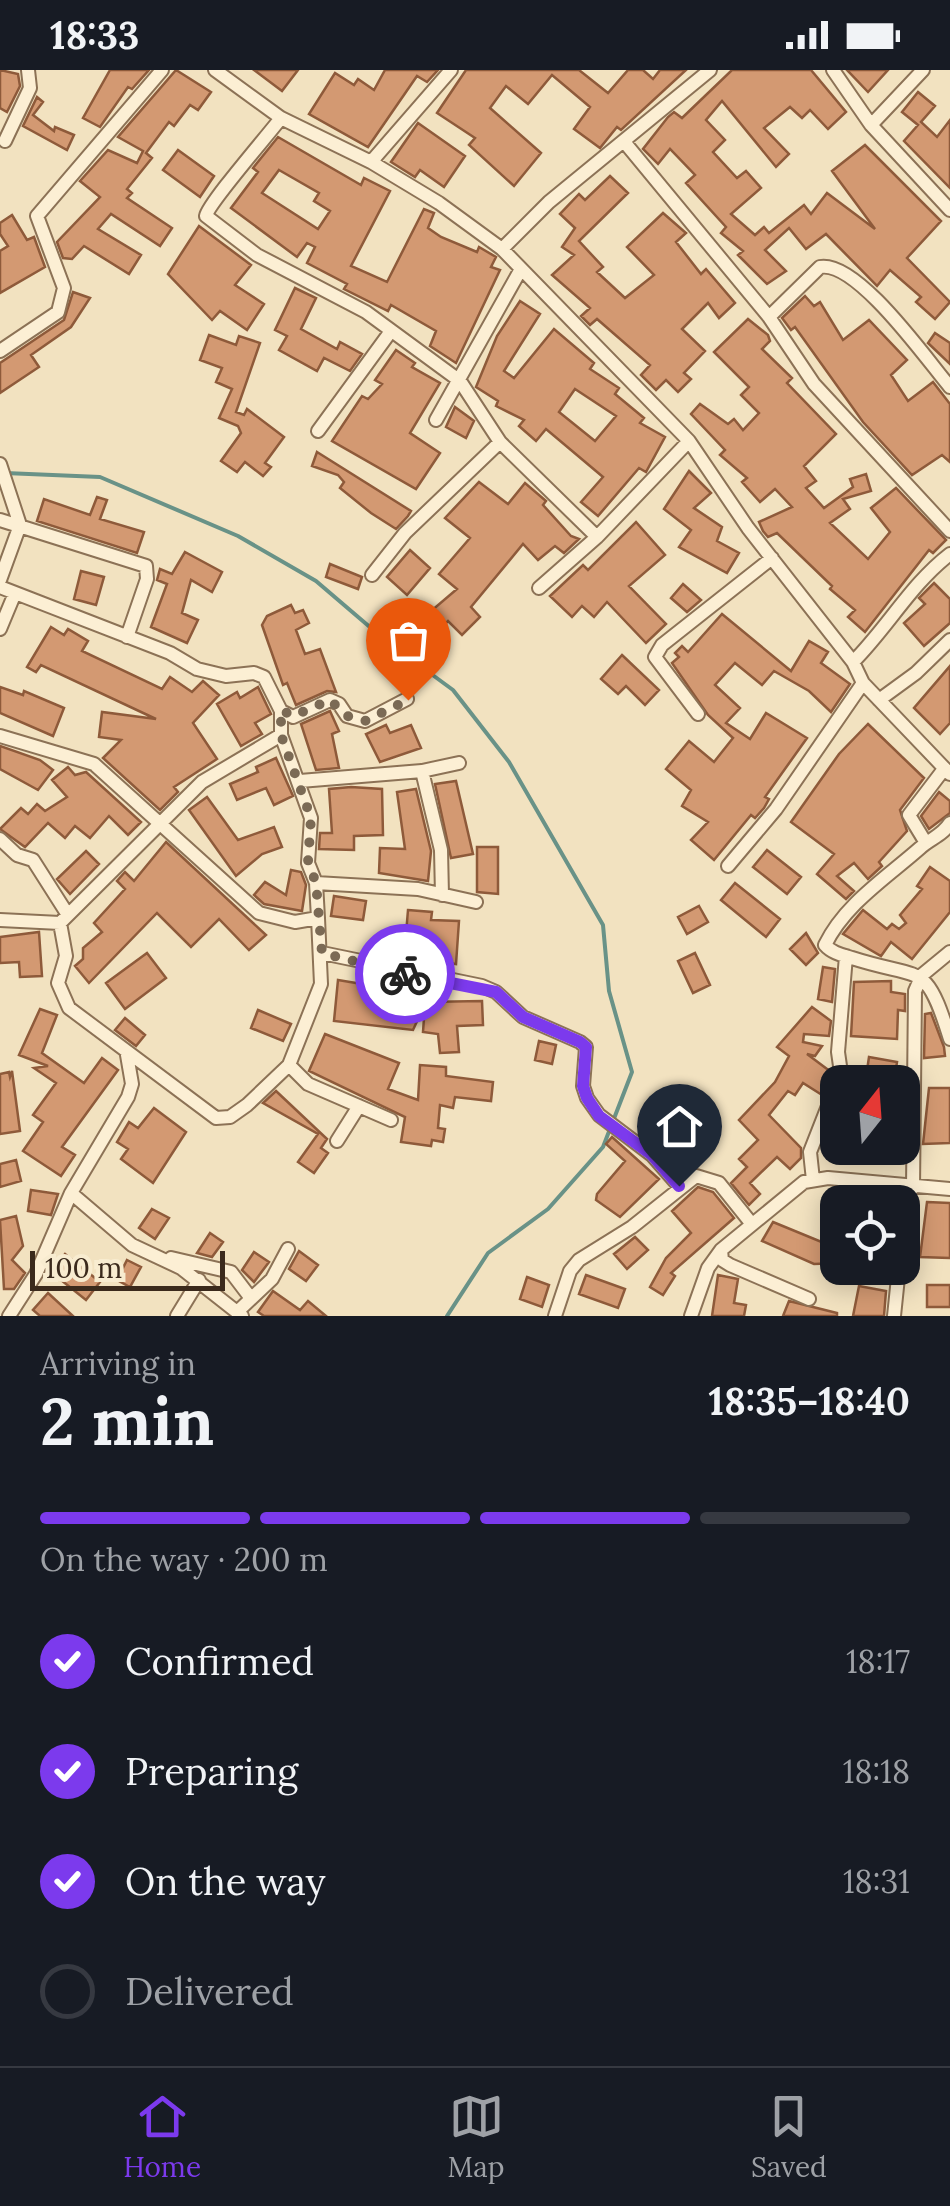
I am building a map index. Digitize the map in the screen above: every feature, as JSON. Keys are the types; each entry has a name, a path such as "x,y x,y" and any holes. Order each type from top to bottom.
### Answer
{"street":[{"path":"5,141 30,88 28,70"},
{"path":"0,352 58,312 64,288 37,216 162,70"},
{"path":"215,70 281,118 371,162 438,202 502,249 689,441 772,558 853,662 864,683 947,771 909,815 926,844"},
{"path":"371,162 451,70"},
{"path":"502,249 550,202 626,144 710,70"},
{"path":"833,70 871,126 950,210"},
{"path":"871,126 923,70"},
{"path":"281,118 225,191 207,206 206,216 256,255 315,283 391,330 460,381 500,442 597,536"},
{"path":"626,144 769,317 814,384 950,531"},
{"path":"769,317 820,266 837,267 874,297 950,387"},
{"path":"436,420 521,269"},
{"path":"318,432 391,330"},
{"path":"538,588 597,536 689,441"},
{"path":"372,576 405,532 500,442"},
{"path":"0,464 20,525 0,583 197,669 226,676 264,676 281,710 281,735 311,818 308,862 316,883 322,953 320,984 290,1065 248,1105 224,1119 128,1055 69,1008 58,983 66,956 64,919 33,860 17,855 0,838"},
{"path":"0,520 142,563 148,569 127,637"},
{"path":"853,662 875,640 914,583 950,554"},
{"path":"698,714 655,657 662,645 772,558"},
{"path":"0,629 15,592"},
{"path":"879,700 950,640"},
{"path":"728,866 776,809 864,683"},
{"path":"281,710 293,716 330,700 347,716 365,721 408,700"},
{"path":"0,920 64,919 202,782 281,735"},
{"path":"0,736 74,761 83,757 162,822 259,913 295,922 318,918"},
{"path":"300,781 422,771 459,763"},
{"path":"422,771 440,850 442,895"},
{"path":"950,823 936,840 862,895 825,945 828,950 846,956 922,975 936,995 950,1039"},
{"path":"316,883 378,885 476,902"},
{"path":"910,1185 912,1016 922,975 950,952"},
{"path":"322,953 482,986 496,992 523,1017 580,1042 586,1047 583,1086 593,1107 652,1155 679,1186"},
{"path":"813,1180 810,1152 842,1073 838,1052 846,956"},
{"path":"8,1316 36,1274 70,1193 128,1097 132,1084 128,1055"},
{"path":"290,1065 308,1084 391,1120"},
{"path":"336,1141 359,1106"},
{"path":"555,1316 570,1271 579,1260 632,1227 696,1176 719,1183 752,1223"},
{"path":"691,1316 708,1268 721,1250 752,1223 813,1180 874,1185"},
{"path":"920,1188 950,1188"},
{"path":"70,1193 132,1245 198,1280 240,1314 250,1297 272,1279 288,1250"},
{"path":"721,1250 722,1260 730,1265 809,1299"},
{"path":"154,1254 231,1272 250,1297"},
{"path":"177,1316 198,1280"},
{"path":"894,1316 897,1285"}],"building":[{"path":"0,70 18,74 20,86 7,112 0,108"},
{"path":"110,70 149,70 132,89 128,87 100,127 83,118"},
{"path":"176,70 211,92 198,110 190,105 174,126 169,122 146,153 152,158 127,189 132,193 127,198 172,228 160,246 111,214 98,229 141,255 129,274 84,246 72,259 63,258 57,242 100,197 80,181 108,150 137,163 143,151 118,137"},
{"path":"254,70 298,70 282,91"},
{"path":"385,70 438,70 427,82 417,76 368,147 309,114 335,73 354,85 358,79 374,90"},
{"path":"466,70 579,70 608,93 628,70 643,70 653,79 660,70 686,70 621,130 617,127 600,148 574,129 590,107 552,75 528,104 506,86 490,108 541,153 514,186 469,145 475,138 437,113"},
{"path":"732,70 811,70 846,112 828,129 810,110 802,118 790,107 764,128 789,154 776,167 722,101 706,120 725,140 713,152 737,178 746,171 761,188 731,214 755,235 764,227 769,233 804,205 811,214 827,193 875,229 832,171 865,145 941,221 907,258 950,302 935,319 916,302 921,297 890,270 877,286 826,234 806,249 789,228 765,250 786,271 767,284 738,255 743,251 721,233 726,227 686,183 695,175 670,149 658,164 643,149 668,117 674,112 682,118"},
{"path":"847,70 888,70 868,92"},
{"path":"918,92 935,106 921,122 937,137 950,120 950,188 904,141 918,125 902,112"},
{"path":"37,97 43,102 33,115 54,131 55,127 74,135 67,150 23,126"},
{"path":"418,123 465,156 444,187 420,170 415,177 391,162"},
{"path":"278,137 361,185 364,178 390,191 351,266 387,282 424,209 434,213 428,228 441,237 477,252 479,247 496,257 491,267 500,270 456,363 430,346 436,331 391,305 388,311 344,289 347,284 307,263 315,247 307,243 297,257 231,208 258,172 253,168","holes":["279,170 319,193 314,201 330,211 318,229 262,193"]},
{"path":"178,150 214,176 200,197 163,170"},
{"path":"610,176 628,193 579,241 603,267 597,272 625,298 654,275 627,247 663,213 686,233 676,242 701,274 706,269 735,303 719,318 708,303 682,329 705,351 684,373 691,379 678,392 666,380 656,390 641,375 650,365 597,319 590,325 581,316 590,308 552,275 574,255 562,247 575,228 560,214 579,194 585,200"},
{"path":"12,215 27,240 34,237 45,267 0,293 0,251 8,246 0,234 0,223"},
{"path":"199,226 251,265 235,285 264,304 247,330 220,311 212,320 168,274"},
{"path":"295,288 316,298 301,329 337,349 340,342 362,354 350,371 324,358 317,371 279,350 287,336 275,330"},
{"path":"73,292 90,298 71,327 31,355 39,367 0,393 0,363 64,320"},
{"path":"805,296 814,306 820,302 843,340 869,320 907,360 891,375 908,401 933,382 950,404 950,462 942,455 912,475 863,422 795,327 791,330 782,318"},
{"path":"520,301 540,314 504,371 514,378 554,329 594,363 590,369 619,388 615,394 644,418 640,423 665,437 646,472 639,468 598,516 581,502 603,477 546,429 536,441 519,426 524,420 496,406 498,401 476,387 497,336","holes":["575,389 616,416 595,441 559,412"]},
{"path":"748,319 768,335 770,341 762,349 792,378 787,383 836,434 804,466 816,481 806,488 824,508 853,487 850,479 866,474 871,491 843,499 850,509 830,523 868,559 890,532 871,508 896,488 946,540 933,553 929,550 865,632 848,617 855,610 830,589 832,586 777,533 768,537 763,531 759,522 792,507 775,489 760,502 742,482 747,478 720,455 725,450 691,414 700,404 728,424 734,419 743,430 759,413 741,395 749,387 714,352"},
{"path":"935,333 950,343 950,364 928,343"},
{"path":"209,335 236,345 239,336 260,343 236,412 244,415 247,409 284,437 265,463 271,467 263,476 245,462 237,472 221,461 241,433 238,426 219,418 232,389 216,382 222,368 200,360"},
{"path":"396,350 415,363 412,367 440,383 410,433 440,453 416,489 332,441 362,396 368,399 382,384 375,380"},
{"path":"455,407 474,421 466,438 446,427"},
{"path":"317,452 411,511 408,516 396,529 371,513 340,488 344,482 338,475 312,466"},
{"path":"689,471 711,493 694,508 722,527 717,541 739,553 727,573 679,547 691,530 664,509"},
{"path":"479,482 508,504 525,483 546,501 543,505 571,536 579,539 564,553 555,546 538,560 523,544 471,607 480,617 462,635 448,621 432,637 417,623 457,589 439,574 470,538 445,518"},
{"path":"97,497 107,500 100,519 144,532 137,553 37,521 44,499 90,515"},
{"path":"636,522 665,555 629,586 666,624 646,643 607,602 594,617 582,606 572,617 550,596 583,565 588,570"},
{"path":"410,550 430,568 407,595 387,577"},
{"path":"185,552 222,572 212,592 191,580 182,613 198,620 187,643 151,627 167,584 157,580 160,569 172,574"},
{"path":"330,564 362,577 358,589 326,577"},
{"path":"81,571 104,577 96,605 74,599"},
{"path":"934,583 950,599 950,623 924,646 904,623 925,604 919,598"},
{"path":"683,584 701,600 687,612 671,598"},
{"path":"291,605 295,613 303,610 309,623 296,630 305,654 320,649 336,692 327,691 296,705 287,683 283,685 262,625 267,616"},
{"path":"722,614 791,671 809,641 828,652 821,663 850,684 831,712 809,691 774,671 762,685 735,663 715,685 740,708 726,723 750,739 766,713 807,738 765,797 769,799 764,808 755,818 751,815 714,860 691,840 708,822 682,806 691,790 666,769 689,741 714,762 733,738 708,715 672,663 682,646 688,652"},
{"path":"51,627 64,635 68,629 88,641 82,651 162,689 170,677 192,692 203,681 219,695 193,723 217,759 174,787 178,792 160,810 103,758 121,740 99,737 102,712 156,719 41,665 36,672 27,667"},
{"path":"622,655 659,690 645,705 626,686 618,694 601,679"},
{"path":"950,666 950,723 940,734 914,708"},
{"path":"0,687 23,695 24,691 64,708 53,736 0,713"},
{"path":"258,687 271,714 255,723 262,734 241,746 217,704 237,692 240,698"},
{"path":"330,711 339,731 332,734 339,768 316,770 301,724"},
{"path":"868,724 924,778 900,810 907,831 879,862 882,866 868,879 854,863 837,876 854,891 846,899 817,874 834,854 791,822 839,754"},
{"path":"386,725 390,733 411,725 421,748 380,762 366,734"},
{"path":"0,746 40,760 53,770 38,790 0,769"},
{"path":"276,758 293,796 274,805 266,788 237,800 230,784 258,772 256,767"},
{"path":"68,767 75,775 86,772 141,822 128,835 109,816 90,838 75,826 65,838 48,823 25,847 0,829 21,808 28,814 37,804 45,811 67,797 52,780"},
{"path":"456,781 473,854 451,858 435,784"},
{"path":"329,789 382,789 383,835 354,836 354,850 319,849 320,833 332,833"},
{"path":"416,789 431,851 428,881 379,873 380,848 405,849 397,792"},
{"path":"939,792 950,801 950,813 929,829 921,816"},
{"path":"207,797 238,840 274,827 282,847 262,854 236,876 189,810"},
{"path":"166,842 266,935 249,950 219,919 191,947 157,913 89,983 75,966 83,959 83,948 102,932 94,923 125,889 117,881 125,872 134,881"},
{"path":"477,847 498,847 498,894 477,892"},
{"path":"767,850 801,877 787,894 753,867"},
{"path":"86,851 99,864 70,894 57,879"},
{"path":"930,867 950,881 950,912 912,959 891,942 881,956 843,934 863,910 887,929 892,924 899,929 906,923 900,915 922,889 917,886"},
{"path":"291,870 301,872 306,885 302,911 264,904 254,895 265,882 286,895"},
{"path":"735,883 780,919 766,937 721,900"},
{"path":"334,896 366,901 363,920 331,916"},
{"path":"699,906 708,922 687,934 678,917"},
{"path":"408,910 432,912 431,920 459,921 456,964 404,958"},
{"path":"39,932 42,976 20,977 19,962 0,963 0,937"},
{"path":"806,933 818,953 806,965 790,949"},
{"path":"147,953 166,978 125,1009 106,983"},
{"path":"695,953 710,985 693,993 678,961"},
{"path":"823,967 835,969 832,1002 818,999"},
{"path":"338,980 428,995 425,1002 482,1001 483,1025 457,1026 459,1052 440,1053 438,1034 423,1032 425,1004 413,1030 334,1021"},
{"path":"891,981 891,992 905,994 905,1011 898,1010 897,1039 851,1036 854,982"},
{"path":"812,1007 831,1021 829,1036 804,1034 803,1042 822,1046 815,1056 807,1054 822,1065 820,1094 803,1083 795,1095 788,1091 769,1115 801,1148 801,1158 790,1169 777,1157 750,1183 760,1194 749,1205 731,1183 747,1167 739,1159 758,1140 739,1120 775,1082 789,1056 777,1047"},
{"path":"40,1009 57,1015 42,1053 84,1083 102,1058 118,1070 62,1147 75,1155 61,1176 23,1151 43,1122 33,1115 56,1083 34,1068 48,1066 19,1055"},
{"path":"258,1010 291,1024 283,1041 251,1028"},
{"path":"931,1013 945,1056 924,1058 925,1014"},
{"path":"125,1018 145,1035 136,1046 115,1030"},
{"path":"325,1034 399,1063 388,1089 418,1100 420,1065 446,1067 446,1076 493,1082 491,1101 455,1097 453,1108 440,1105 438,1128 445,1129 443,1142 432,1140 431,1146 401,1142 405,1117 309,1071"},
{"path":"539,1041 556,1045 552,1064 535,1060"},
{"path":"869,1057 897,1062 897,1065 868,1065"},
{"path":"12,1071 20,1131 0,1134 0,1074 9,1072 10,1077"},
{"path":"929,1088 950,1088 950,1143 923,1144"},
{"path":"276,1091 327,1139 321,1148 328,1153 314,1173 298,1162 318,1134 263,1103"},
{"path":"154,1108 186,1132 153,1183 121,1159 128,1149 117,1142 129,1122 138,1128"},
{"path":"612,1137 659,1179 620,1217 596,1200 625,1161 606,1144"},
{"path":"682,1149 698,1164 682,1174 670,1161"},
{"path":"16,1160 21,1181 0,1187 0,1164"},
{"path":"698,1187 713,1192 734,1218 671,1273 675,1276 663,1295 650,1287 666,1258 691,1233 672,1211"},
{"path":"31,1190 58,1194 51,1215 28,1211"},
{"path":"927,1202 950,1203 950,1258 920,1257"},
{"path":"152,1209 169,1218 155,1239 139,1228"},
{"path":"16,1216 23,1246 12,1260 25,1273 14,1289 4,1289 0,1220"},
{"path":"773,1222 820,1241 820,1264 814,1264 762,1241"},
{"path":"210,1233 223,1242 212,1257 197,1253"},
{"path":"635,1237 648,1250 627,1269 614,1254"},
{"path":"299,1251 318,1265 306,1281 289,1269"},
{"path":"254,1252 269,1262 254,1282 242,1270"},
{"path":"65,1254 100,1282 86,1300 51,1272"},
{"path":"127,1260 141,1267 130,1287 117,1280"},
{"path":"586,1275 625,1289 618,1308 579,1294"},
{"path":"718,1275 738,1279 734,1303 746,1305 744,1316 712,1316"},
{"path":"527,1277 549,1285 542,1307 520,1299"},
{"path":"927,1285 950,1285 950,1307 927,1307"},
{"path":"859,1286 886,1291 884,1316 853,1316"},
{"path":"273,1291 300,1310 308,1301 326,1316 264,1316 258,1312"},
{"path":"48,1293 73,1316 40,1316 33,1310"},
{"path":"789,1301 837,1313 837,1316 783,1316"}],"waterway":[{"path":"5,473 100,477 238,536 316,581 385,640 453,690 509,762 603,925 609,991 632,1072 603,1147 548,1209 488,1253 447,1316"}],"way so far":[{"path":"405,974 322,953 316,883 308,862 311,818 281,735 281,710 293,716 330,700 339,704 347,716 365,721 408,700"}],"route":[{"path":"405,974 482,986 504,998 523,1017 580,1042 586,1047 583,1086 599,1116 621,1128 652,1155 679,1186"}]}
